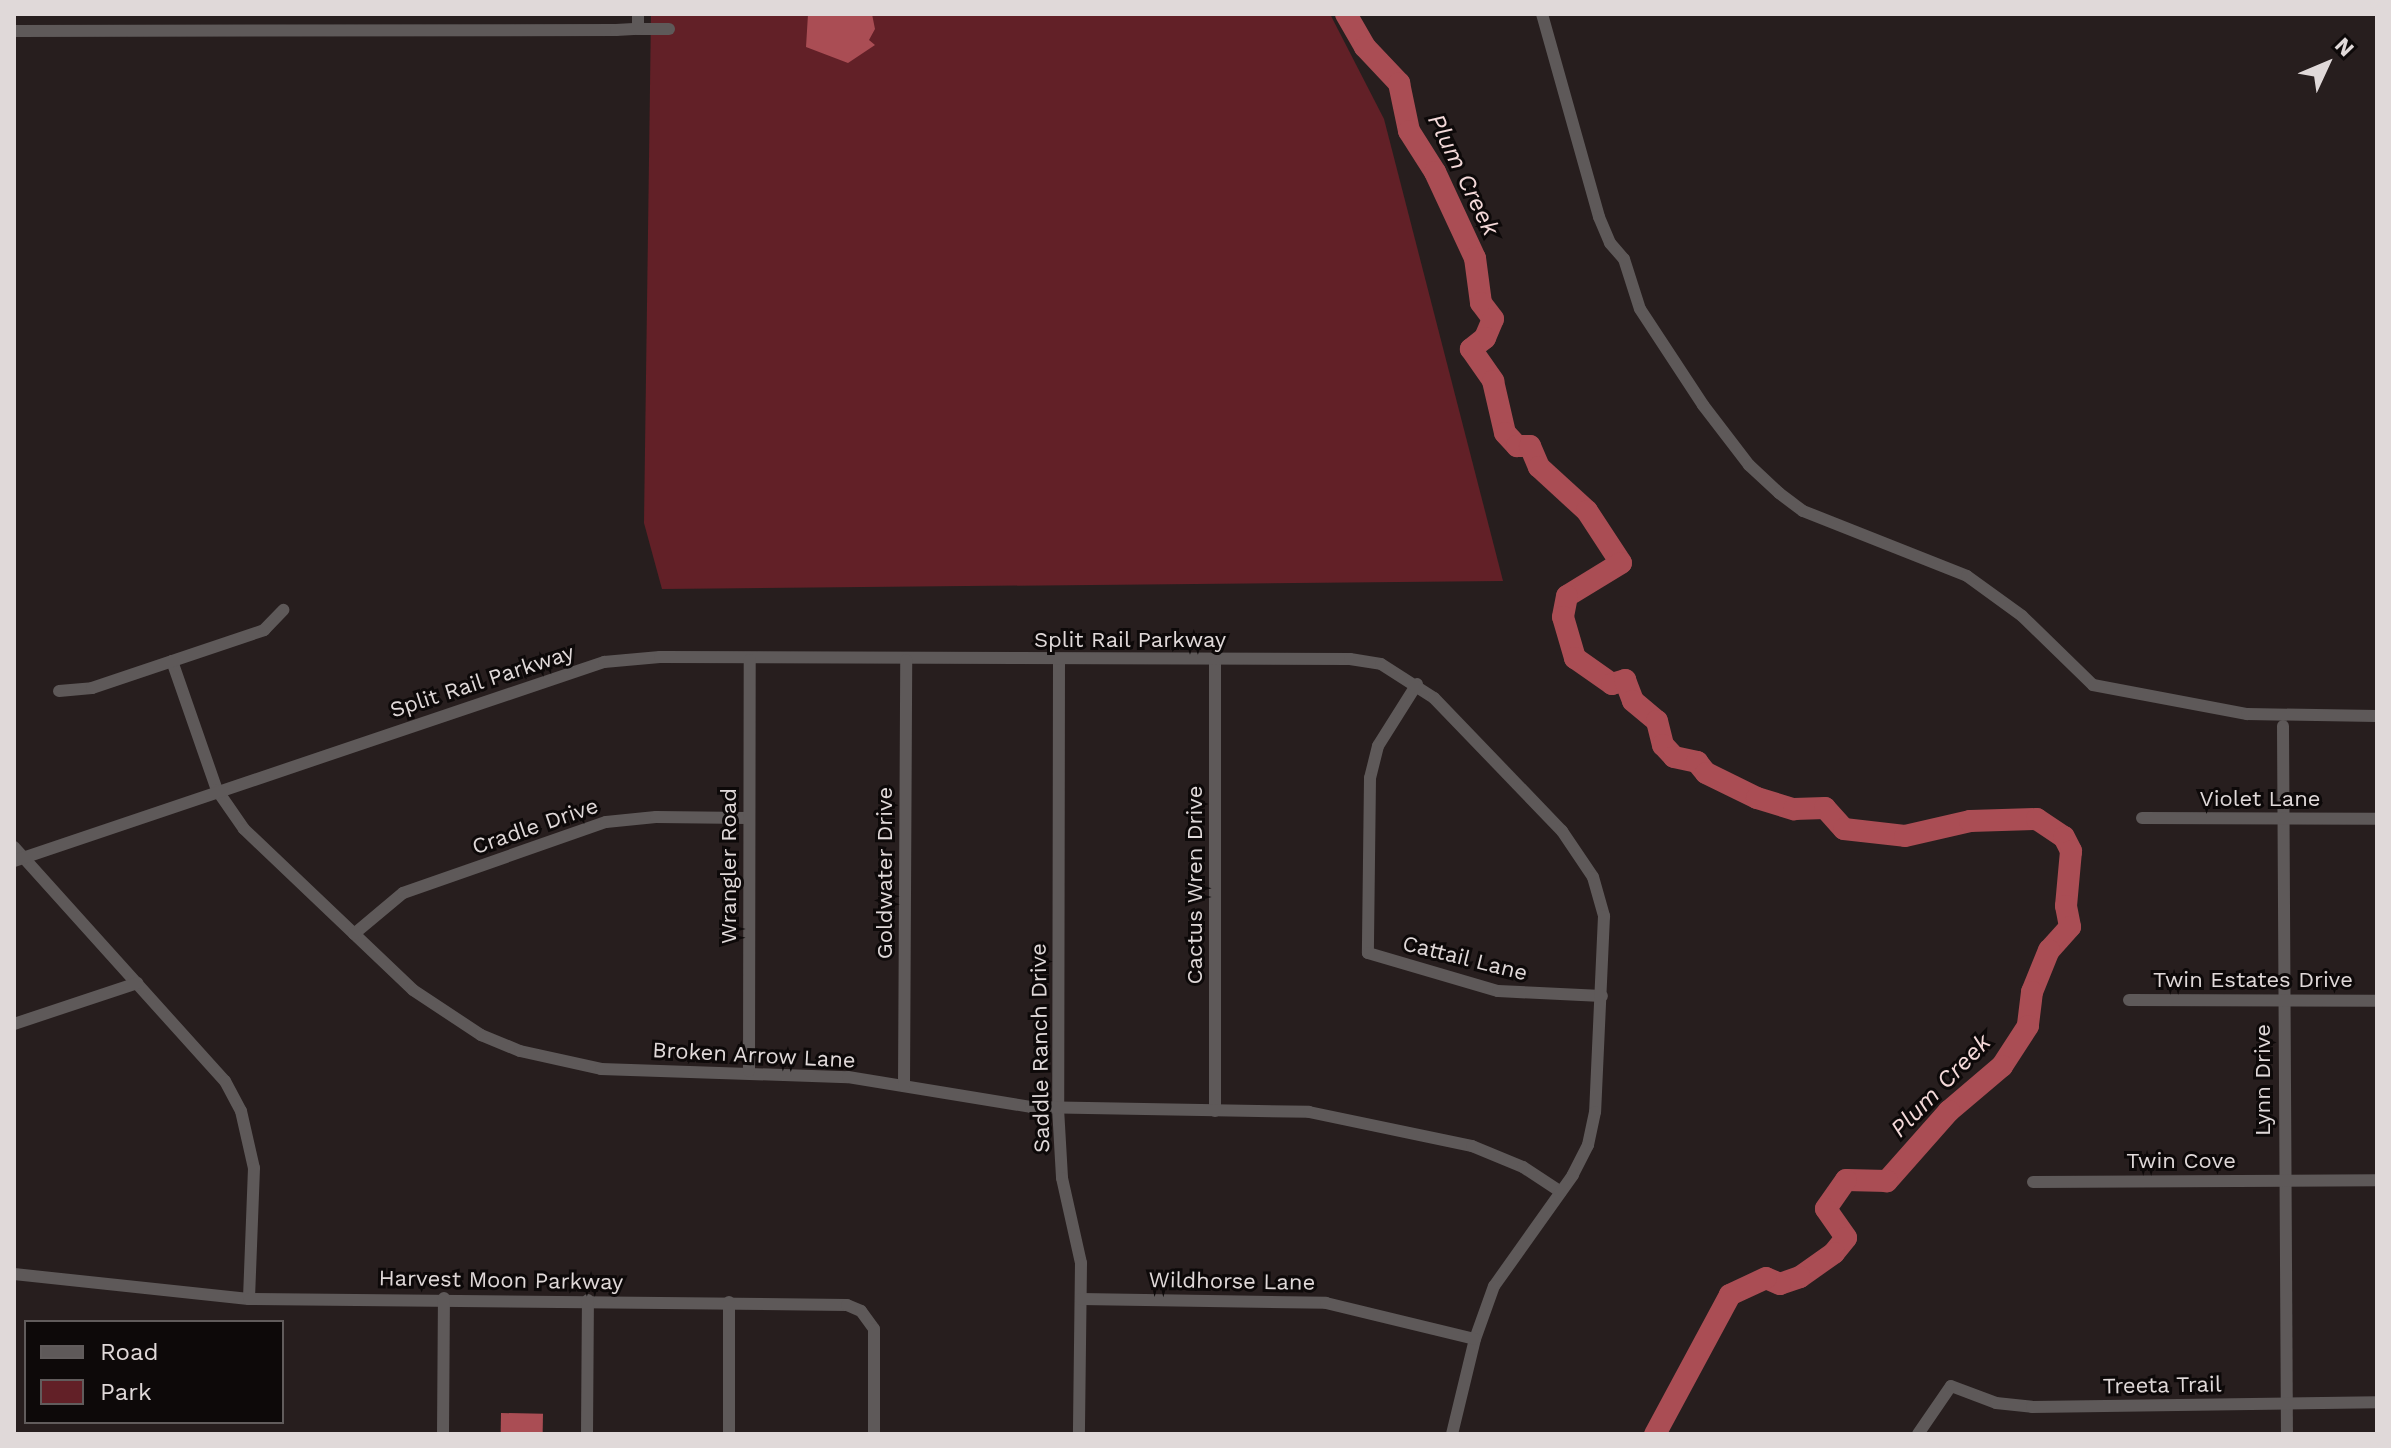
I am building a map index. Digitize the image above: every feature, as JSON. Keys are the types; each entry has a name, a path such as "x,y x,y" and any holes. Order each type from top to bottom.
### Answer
{"street":[{"path":"638,14 638,29"},
{"path":"1542,14 1599,217 1610,243 1624,259 1640,309 1712,417 1749,465 1779,493 1803,511 1967,576 2022,616 2093,685 2247,714 2377,716"},
{"path":"14,31 669,29"},
{"path":"59,691 92,688 264,630 283,610"},
{"name":"Split Rail Parkway","path":"19,859 604,662 660,657 750,660 1350,659 1381,664 1417,684 1581,854 1604,916 1595,1112 1588,1145 1561,1192 1494,1286 1475,1339 1452,1434"},
{"name":"Cactus Wren Drive","path":"1215,659 1215,1111"},
{"name":"Wrangler Road","path":"749,1071 750,660"},
{"name":"Goldwater Drive","path":"904,1086 906,660"},
{"name":"Saddle Ranch Drive","path":"1059,660 1058,1108 1062,1178 1078,1237 1081,1299 1079,1434"},
{"name":"Broken Arrow Lane","path":"172,661 217,790 244,829 354,934 446,1015 520,1051 601,1069 805,1072 1058,1108 1309,1112 1357,1119 1472,1146 1523,1167 1561,1192"},
{"name":"Cattail Lane","path":"1417,684 1378,746 1370,778 1368,953 1498,991 1602,996"},
{"name":"Lynn Drive","path":"2283,726 2283,1180 2287,1434"},
{"name":"Cradle Drive","path":"354,934 403,893 606,822 656,817 748,818"},
{"name":"Violet Lane","path":"2142,818 2377,819"},
{"path":"14,847 19,859 225,1081 241,1111 254,1168 249,1299"},
{"path":"14,1024 137,983"},
{"name":"Twin Estates Drive","path":"2129,1000 2377,1001"},
{"name":"Twin Cove","path":"2033,1182 2377,1180"},
{"name":"Harvest Moon Parkway","path":"14,1274 249,1299 444,1298 847,1305 861,1311 874,1329 874,1434"},
{"path":"443,1434 444,1298"},
{"name":"Wildhorse Lane","path":"1081,1299 1313,1301 1475,1339"},
{"path":"587,1434 588,1300"},
{"path":"729,1302 729,1434"},
{"name":"Treeta Trail","path":"1918,1434 1951,1386 1996,1403 2032,1407 2377,1402"}],"green space":[{"path":"651,14 1330,14 1384,119 1503,581 662,589 644,523"}],"shaded area":[{"path":"808,14 872,14 875,29 869,40 875,45 848,63 806,47"},
{"path":"501,1413 543,1414 543,1434 501,1433"}],"waterway":[{"name":"Plum Creek","path":"1346,14 1365,47 1399,83 1409,131 1435,172 1475,258 1481,303 1493,319 1485,338 1471,349 1493,381 1505,433 1517,446 1530,446 1539,467 1587,511 1621,563 1567,596 1563,617 1575,658 1612,684 1625,680 1633,701 1657,721 1663,745 1674,757 1697,762 1706,773 1757,798 1794,809 1825,808 1844,829 1905,836 1970,821 2037,819 2064,837 2071,851 2066,906 2070,927 2049,950 2032,992 2028,1026 2002,1066 1949,1111 1887,1181 1846,1180 1826,1209 1846,1238 1834,1253 1800,1277 1780,1284 1766,1278 1730,1295 1655,1434"}]}
